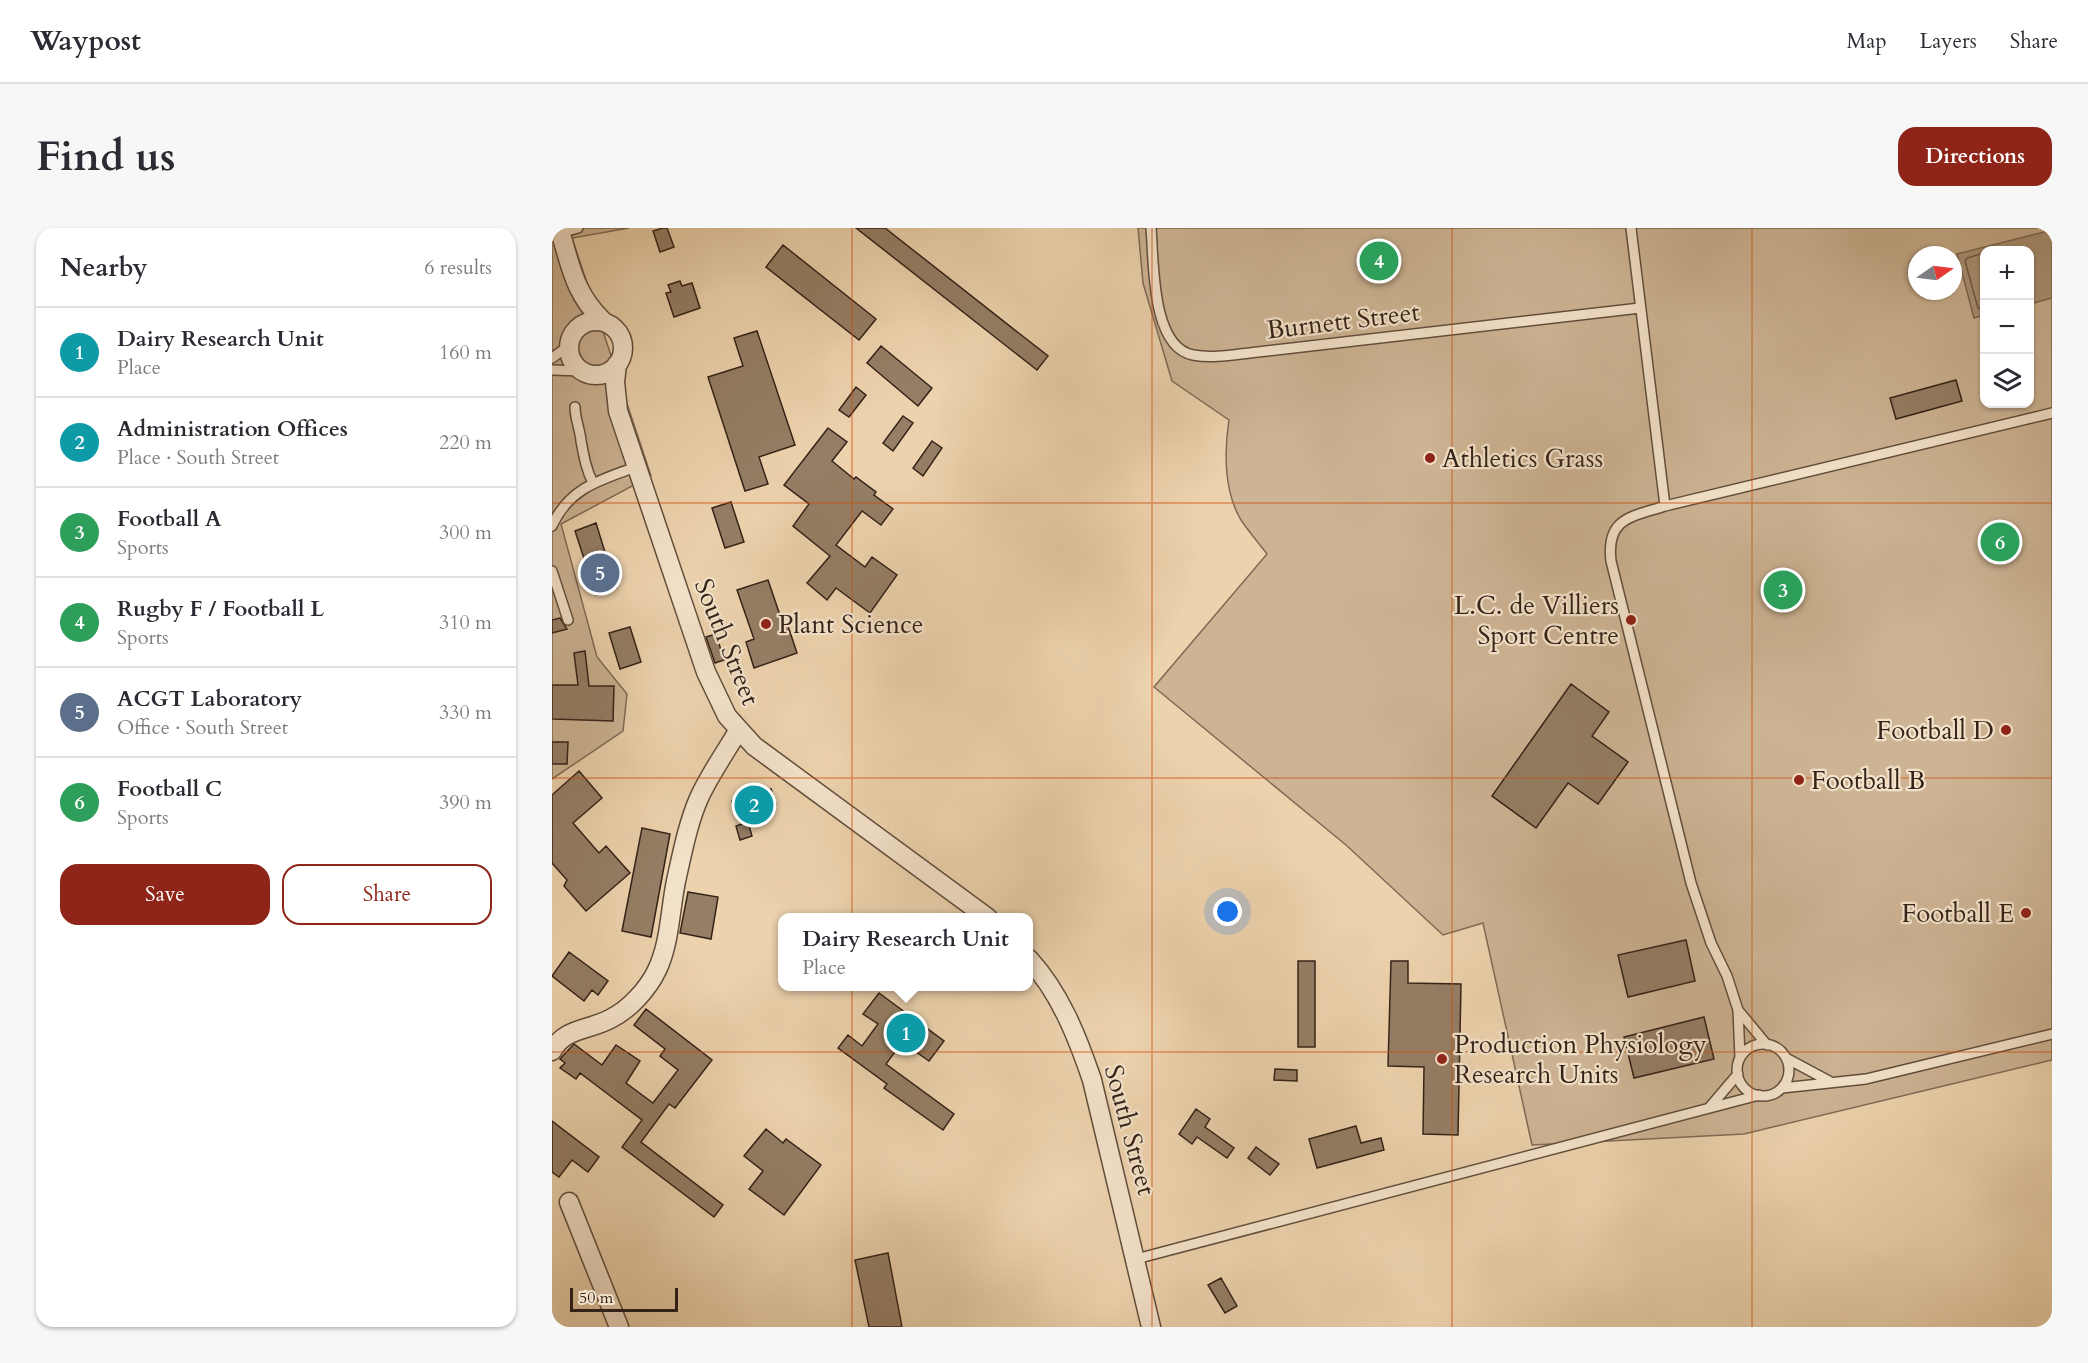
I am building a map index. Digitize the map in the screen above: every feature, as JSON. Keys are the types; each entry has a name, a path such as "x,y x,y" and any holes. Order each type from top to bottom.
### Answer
{"street":[{"path":"566,230 578,290 573,359 589,372 607,372 621,358 623,343 616,329 603,321 578,290"},
{"path":"573,338 588,322 603,321"},
{"name":"South Street","path":"617,364 615,382 618,411 706,672 723,709 738,731 754,746 981,913"},
{"name":"South Street","path":"589,372 618,411"},
{"path":"556,1040 620,1014 640,993 656,971 663,955 676,881 692,816 712,773 738,731"},
{"name":"South Street","path":"1033,964 1048,982 1079,1043 1094,1089 1151,1327"},
{"path":"569,1202 619,1327"}],"lane":[{"name":"Burnett Street","path":"1151,228 1162,323 1172,343 1179,349 1194,355 1212,356 1258,352 1640,308"},
{"path":"1631,228 1665,506"},
{"path":"552,358 573,338"},
{"path":"552,370 589,372"},
{"path":"575,407 575,418 582,441 584,460 593,483"},
{"path":"1707,1110 1738,1074 1740,1058 1738,1010 1727,976 1711,943 1691,883 1611,561 1609,543 1619,524 1634,516 1665,506 2052,413"},
{"path":"552,526 563,506 583,488 636,467"},
{"path":"552,571 568,620"},
{"path":"1738,1010 1767,1045"},
{"path":"1136,1259 1759,1095 1767,1095 1782,1088 1866,1079 2052,1034"},
{"path":"1740,1058 1752,1047 1767,1045 1775,1047 1786,1058 1830,1082"},
{"path":"1782,1088 1789,1074 1786,1058"},
{"path":"1738,1074 1745,1088 1759,1095"}],"shaded area":[{"path":"552,228 629,228 572,238 651,476 561,524 597,657 627,694 623,731 552,779"},
{"name":"L.C. de Villiers Sport Centre","path":"1138,228 2052,228 2052,1060 1744,1134 1532,1145 1483,923 1443,935 1346,845 1154,687 1267,554 1241,520 1231,497 1226,458 1229,420 1172,381 1143,283"}],"water":[{"path":"2052,230 2052,298 2034,303 2034,246 1989,246"},
{"path":"1980,248 1980,316 1974,318 1962,273 1962,253"}],"building":[{"path":"667,228 674,247 660,252 653,231"},
{"path":"856,228 885,228 1048,356 1037,370"},
{"path":"783,245 876,319 859,340 766,267"},
{"path":"680,281 682,286 692,283 700,308 674,317 666,293 671,292 668,285"},
{"path":"757,331 795,445 759,457 768,484 745,491 708,377 743,366 734,338"},
{"path":"881,346 932,388 918,406 867,363"},
{"path":"1956,380 1962,401 1896,419 1890,398"},
{"path":"856,387 866,395 849,417 839,410"},
{"path":"903,416 913,423 893,451 883,443"},
{"path":"828,428 847,442 832,461 854,479 856,477 876,492 874,495 893,509 881,525 862,511 836,545 865,567 872,557 897,575 870,613 836,588 827,600 807,583 830,556 793,526 809,504 784,485"},
{"path":"932,441 942,448 923,476 913,468"},
{"path":"731,502 744,542 725,548 712,508"},
{"path":"596,523 616,588 596,595 575,531"},
{"name":"Plant Science","path":"768,580 783,624 787,623 797,653 754,668 746,642 754,639 737,590"},
{"path":"560,618 567,629 552,633 552,620"},
{"path":"630,627 641,662 620,669 609,633"},
{"path":"716,634 724,660 715,663 706,637"},
{"path":"585,651 589,686 614,686 613,721 552,719 552,685 578,685 574,653"},
{"path":"1571,684 1609,712 1592,736 1628,762 1598,804 1568,783 1536,828 1492,796"},
{"path":"552,742 568,742 567,764 552,764"},
{"path":"579,771 602,798 573,823 599,853 606,846 630,873 586,911 564,886 567,880 552,863 552,795"},
{"path":"771,789 776,805 737,817 732,801"},
{"path":"748,822 752,836 740,840 736,826"},
{"path":"642,828 670,834 651,937 622,931"},
{"path":"688,892 718,897 711,939 680,933"},
{"path":"1686,940 1695,981 1628,997 1618,955"},
{"path":"569,952 608,981 598,995 592,990 584,1001 552,976"},
{"path":"1298,961 1315,961 1315,1047 1298,1047"},
{"name":"Production Physiology Research Units","path":"1391,961 1408,961 1408,983 1461,984 1458,1135 1423,1134 1424,1067 1388,1066"},
{"path":"879,993 944,1041 929,1061 902,1042 886,1064 954,1114 943,1130 884,1088 887,1084 838,1048 848,1035 862,1046 878,1024 863,1014"},
{"path":"646,1009 712,1060 675,1108 669,1104 641,1142 723,1205 714,1217 622,1147 642,1120 580,1073 576,1079 560,1068 565,1063 560,1059 574,1044 602,1065 616,1045 640,1061 626,1083 653,1103 678,1070 660,1056 665,1049 634,1025"},
{"path":"1704,1017 1714,1059 1634,1078 1624,1037"},
{"path":"1275,1069 1297,1070 1297,1081 1274,1080"},
{"path":"1196,1109 1210,1119 1205,1127 1234,1148 1227,1158 1197,1137 1192,1144 1179,1134"},
{"path":"552,1121 599,1157 588,1172 572,1160 559,1177 552,1172"},
{"path":"1356,1126 1361,1143 1381,1138 1384,1150 1317,1168 1309,1139"},
{"path":"766,1129 783,1143 786,1139 821,1165 784,1215 749,1189 763,1171 744,1156"},
{"path":"1256,1147 1279,1164 1270,1175 1248,1158"},
{"path":"888,1253 902,1327 869,1327 855,1260"},
{"path":"1221,1278 1237,1306 1225,1313 1208,1285"}],"place":[{"name":"Rugby F / Football L","path":"1379,261"},
{"name":"Athletics Grass","path":"1430,458"},
{"name":"Football C","path":"2000,542"},
{"name":"ACGT Laboratory","path":"600,573"},
{"name":"Football A","path":"1783,590"},
{"name":"L.C. de Villiers Sport Centre","path":"1631,620"},
{"name":"Plant Science","path":"766,624"},
{"name":"Football D","path":"2006,730"},
{"name":"Football B","path":"1799,780"},
{"name":"Administration Offices","path":"754,805"},
{"name":"Football E","path":"2026,913"},
{"name":"Dairy Research Unit","path":"906,1033"},
{"name":"Production Physiology Research Units","path":"1442,1059"}]}
